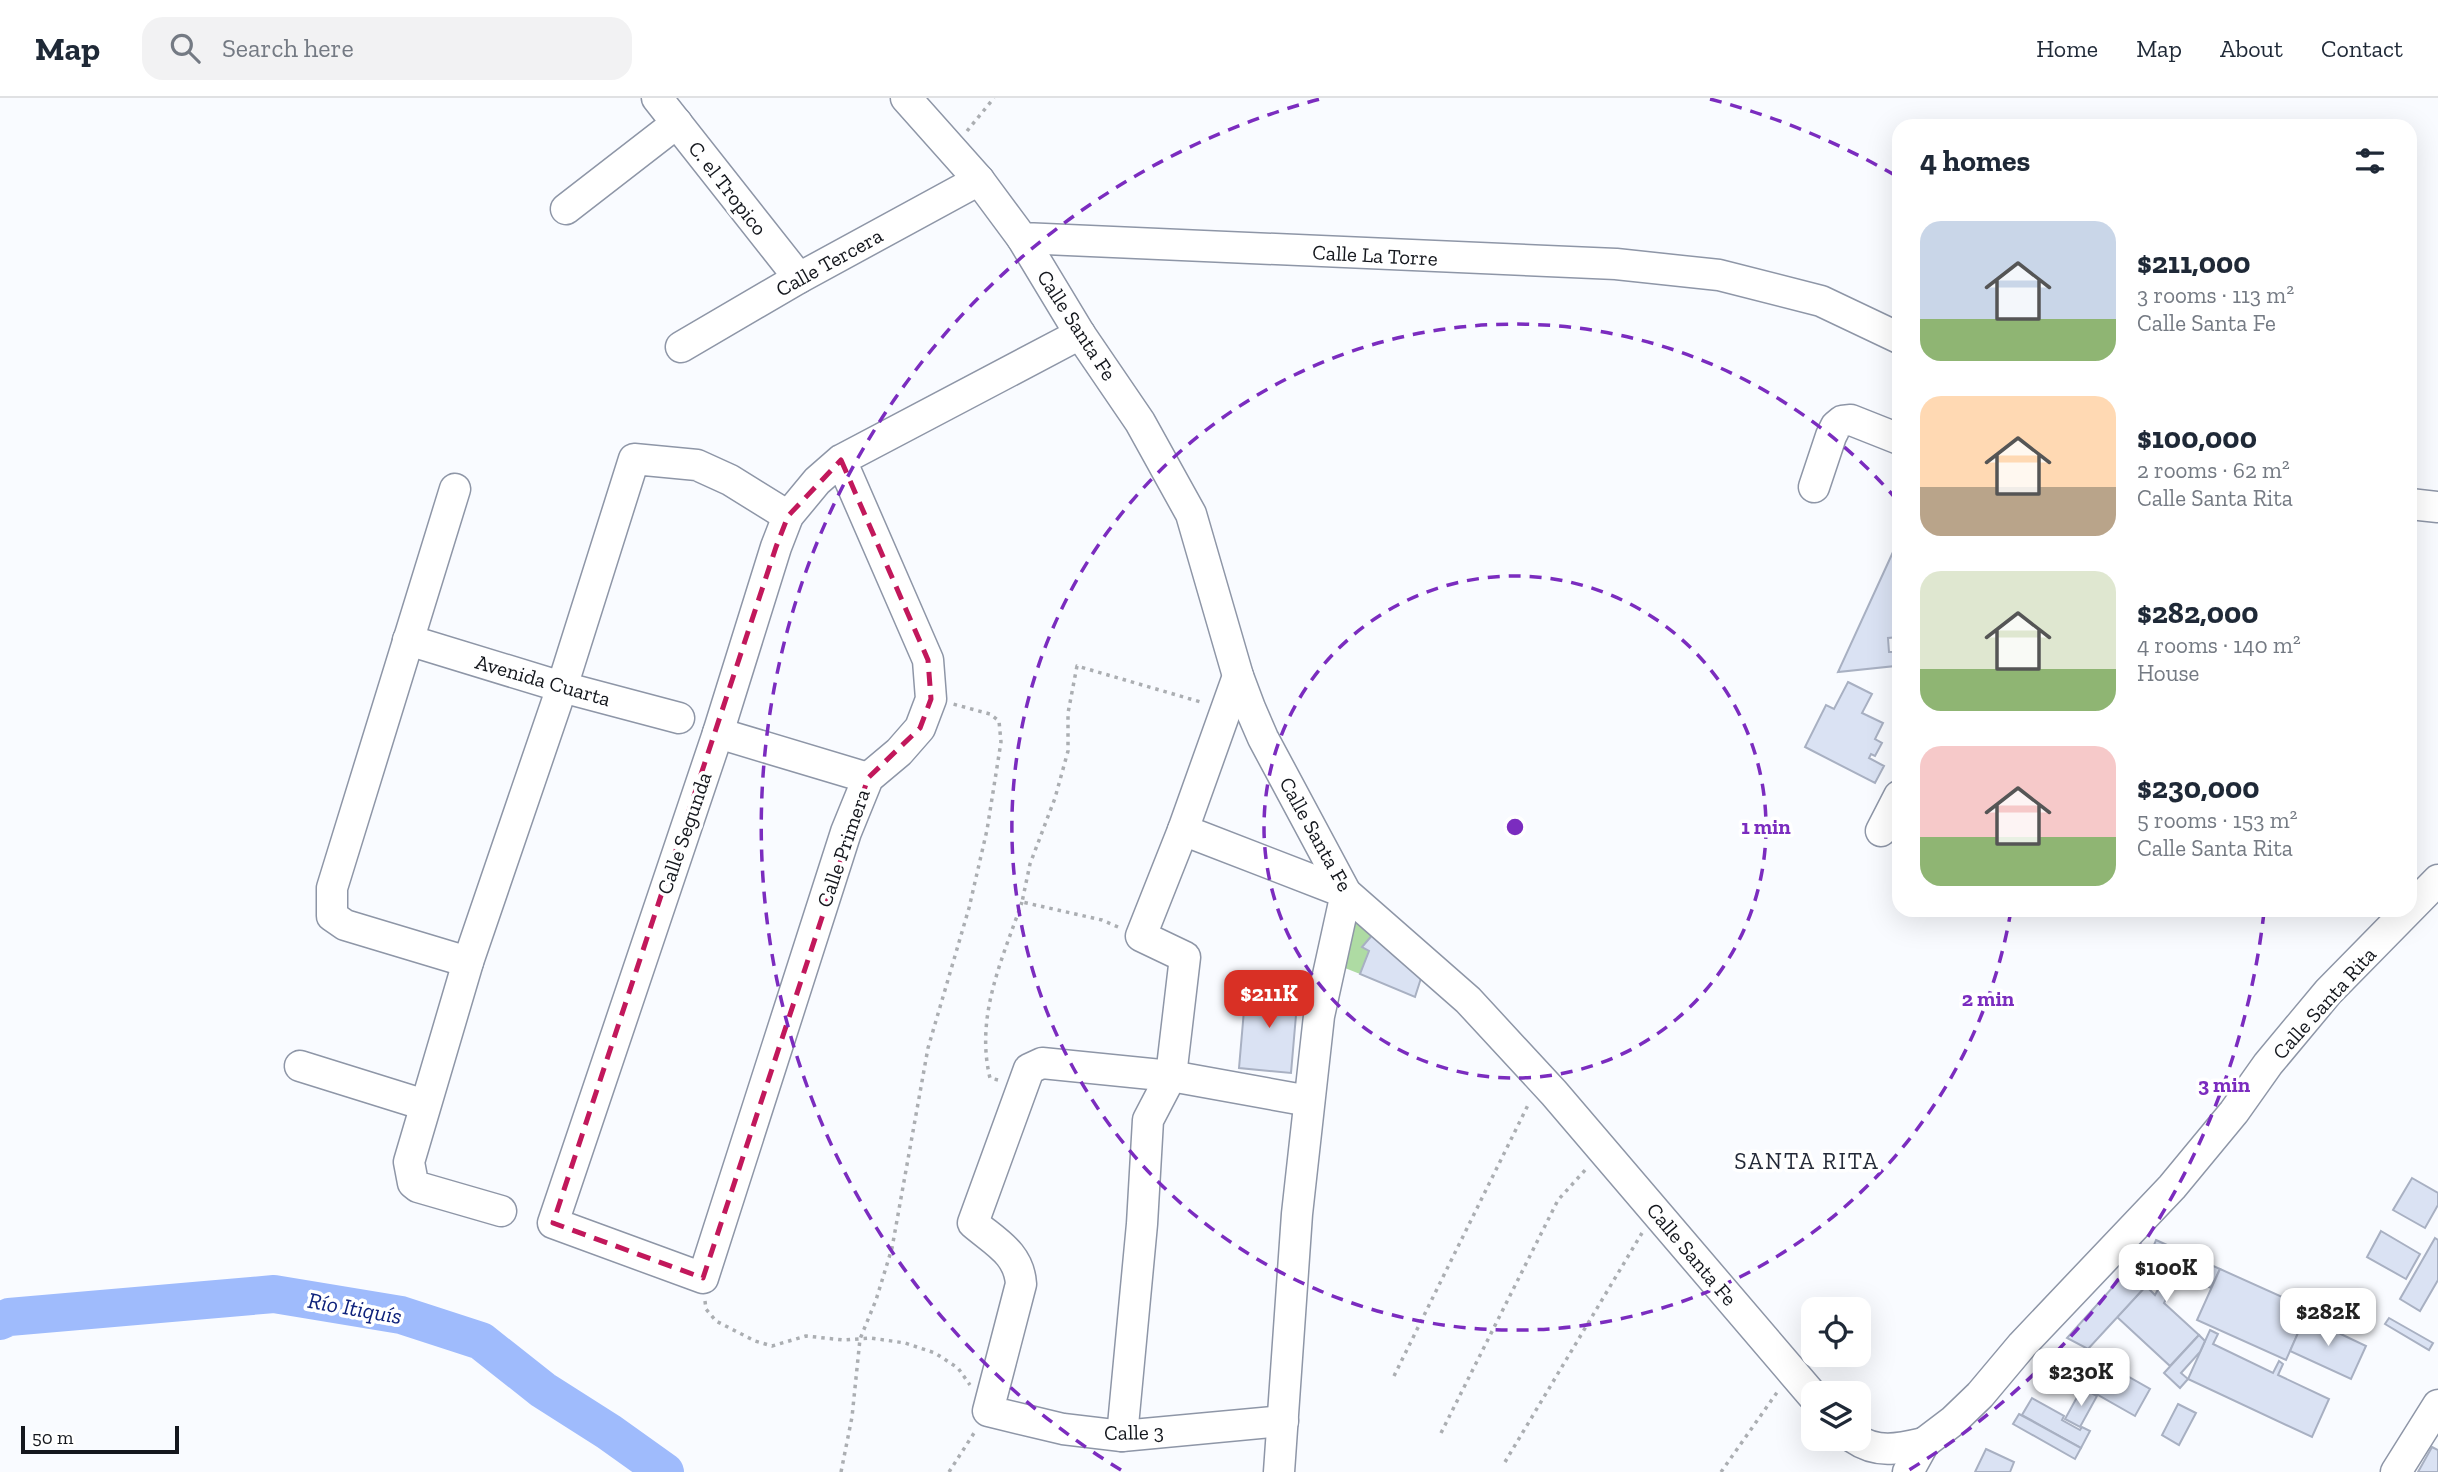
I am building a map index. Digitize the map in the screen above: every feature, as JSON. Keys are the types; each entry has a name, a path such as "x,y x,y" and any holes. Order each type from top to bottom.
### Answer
{"street":[{"name":"C. el Tropico","path":"657,98 799,278"},
{"path":"906,98 920,117 979,180 1021,238"},
{"path":"566,209 677,123"},
{"name":"Calle Tercera","path":"681,347 799,278 979,180"},
{"name":"Calle Santa Fe","path":"1021,238 1080,334 1140,422 1191,514 1238,676 1263,738 1346,893 1468,1000 1656,1211 1801,1383"},
{"name":"Calle La Torre","path":"1021,238 1616,264 1719,275 1821,300 1892,335"},
{"path":"841,460 1080,334"},
{"path":"1814,486 1831,436 1842,421 1851,421 1892,436"},
{"path":"501,1211 418,1187 413,1183 409,1162 468,962 562,687 634,459 697,465 730,480 788,516"},
{"name":"Calle Segunda","path":"703,1278 553,1223 718,733 776,547 788,516 817,481 841,460"},
{"name":"Calle Primera","path":"703,1278 846,832 868,778 899,752 920,728 931,699 928,660 841,460"},
{"path":"456,489 332,888 331,916 345,925 468,962"},
{"path":"2417,505 2438,507"},
{"name":"Avenida Cuarta","path":"408,640 562,687 678,718"},
{"path":"1122,1436 1142,1224 1148,1120 1171,1076 1185,957 1141,936 1183,830 1238,676"},
{"path":"718,733 868,778"},
{"path":"1881,831 1892,810"},
{"path":"1183,830 1346,893 1319,1016 1309,1101 1297,1214 1279,1472"},
{"name":"Calle Santa Rita","path":"2417,902 2438,880"},
{"name":"Calle Santa Rita","path":"1908,1472 1924,1443 1953,1422 1980,1395 2022,1345 2172,1188 2234,1112 2268,1064 2329,992 2402,917"},
{"path":"988,1411 1021,1284 1020,1268 1010,1254 973,1223 1029,1069 1042,1063 1171,1076 1309,1101"},
{"path":"300,1066 425,1105"},
{"path":"2396,1472 2438,1405"},
{"name":"Calle 3","path":"988,1411 1063,1429 1122,1436 1283,1421"},
{"path":"1871,1447 1898,1449 1924,1443"}],"path":[{"path":"952,149 994,98"},
{"path":"1029,1069 1002,1080 990,1078 985,1055 988,1001 1022,902 1030,864 1055,799 1068,751 1068,713 1077,666 1227,709"},
{"path":"841,1472 852,1417 860,1339 876,1300 892,1248 928,1048 969,908 987,831 1001,742 999,721 990,714 972,707 931,699"},
{"path":"1022,902 1102,920 1141,936"},
{"path":"1394,1376 1541,1079"},
{"path":"1441,1433 1558,1200 1602,1151"},
{"path":"1505,1462 1656,1211"},
{"path":"703,1278 706,1309 716,1321 755,1341 772,1346 806,1336 843,1340 871,1338 905,1343 935,1353 958,1368 988,1411 949,1472"},
{"path":"1721,1472 1791,1372"}],"highlighted area":[{"path":"841,460 928,660 931,699 920,728 868,778 703,1278 553,1223 776,547 788,516"}],"green space":[{"path":"1356,918 1374,933 1363,947 1369,951 1360,974 1340,966"}],"building":[{"path":"1892,554 1892,638 1888,638 1892,666 1838,672"},
{"path":"1848,682 1872,694 1862,713 1883,723 1875,739 1882,743 1875,756 1871,754 1869,758 1884,766 1875,783 1805,747 1826,705 1834,709"},
{"path":"1374,933 1422,975 1415,997 1360,974 1369,951 1362,947"},
{"path":"1246,987 1298,992 1291,1073 1239,1068"},
{"path":"2412,1178 2438,1193 2438,1205 2425,1228 2393,1210"},
{"path":"2381,1231 2420,1254 2406,1279 2367,1257"},
{"path":"2435,1238 2438,1240 2438,1280 2420,1311 2400,1299"},
{"path":"2156,1240 2220,1269 2211,1288 2179,1274 2164,1303 2199,1335 2170,1366 2117,1317 2146,1286 2155,1295 2169,1269 2148,1260"},
{"path":"2140,1257 2147,1264 2135,1277 2146,1286 2088,1349 2067,1338"},
{"path":"2220,1269 2309,1309 2286,1360 2197,1320"},
{"path":"2305,1317 2366,1346 2351,1379 2290,1351"},
{"path":"2389,1318 2433,1343 2429,1350 2385,1324"},
{"path":"2210,1330 2218,1334 2213,1344 2273,1373 2279,1361 2283,1364 2278,1375 2329,1399 2312,1437 2188,1379"},
{"path":"2199,1335 2205,1341 2200,1352 2181,1373 2188,1379 2180,1388 2164,1373"},
{"path":"2108,1365 2150,1389 2135,1416 2093,1392"},
{"path":"2082,1388 2097,1396 2080,1427 2065,1419"},
{"path":"2032,1398 2064,1416 2062,1420 2080,1430 2082,1427 2090,1431 2081,1448 2022,1415"},
{"path":"2178,1404 2196,1413 2179,1445 2162,1435"},
{"path":"2019,1414 2081,1448 2075,1459 2013,1424"},
{"path":"2432,1447 2438,1450 2438,1472 2418,1472"},
{"path":"1986,1449 2014,1462 2010,1472 1975,1472"}],"waterway":[{"name":"Río Itiquís","path":"0,1321 9,1317 274,1294 401,1315 481,1341 543,1390 665,1472"}],"district":[{"name":"SANTA RITA","path":"1807,1161"}]}
